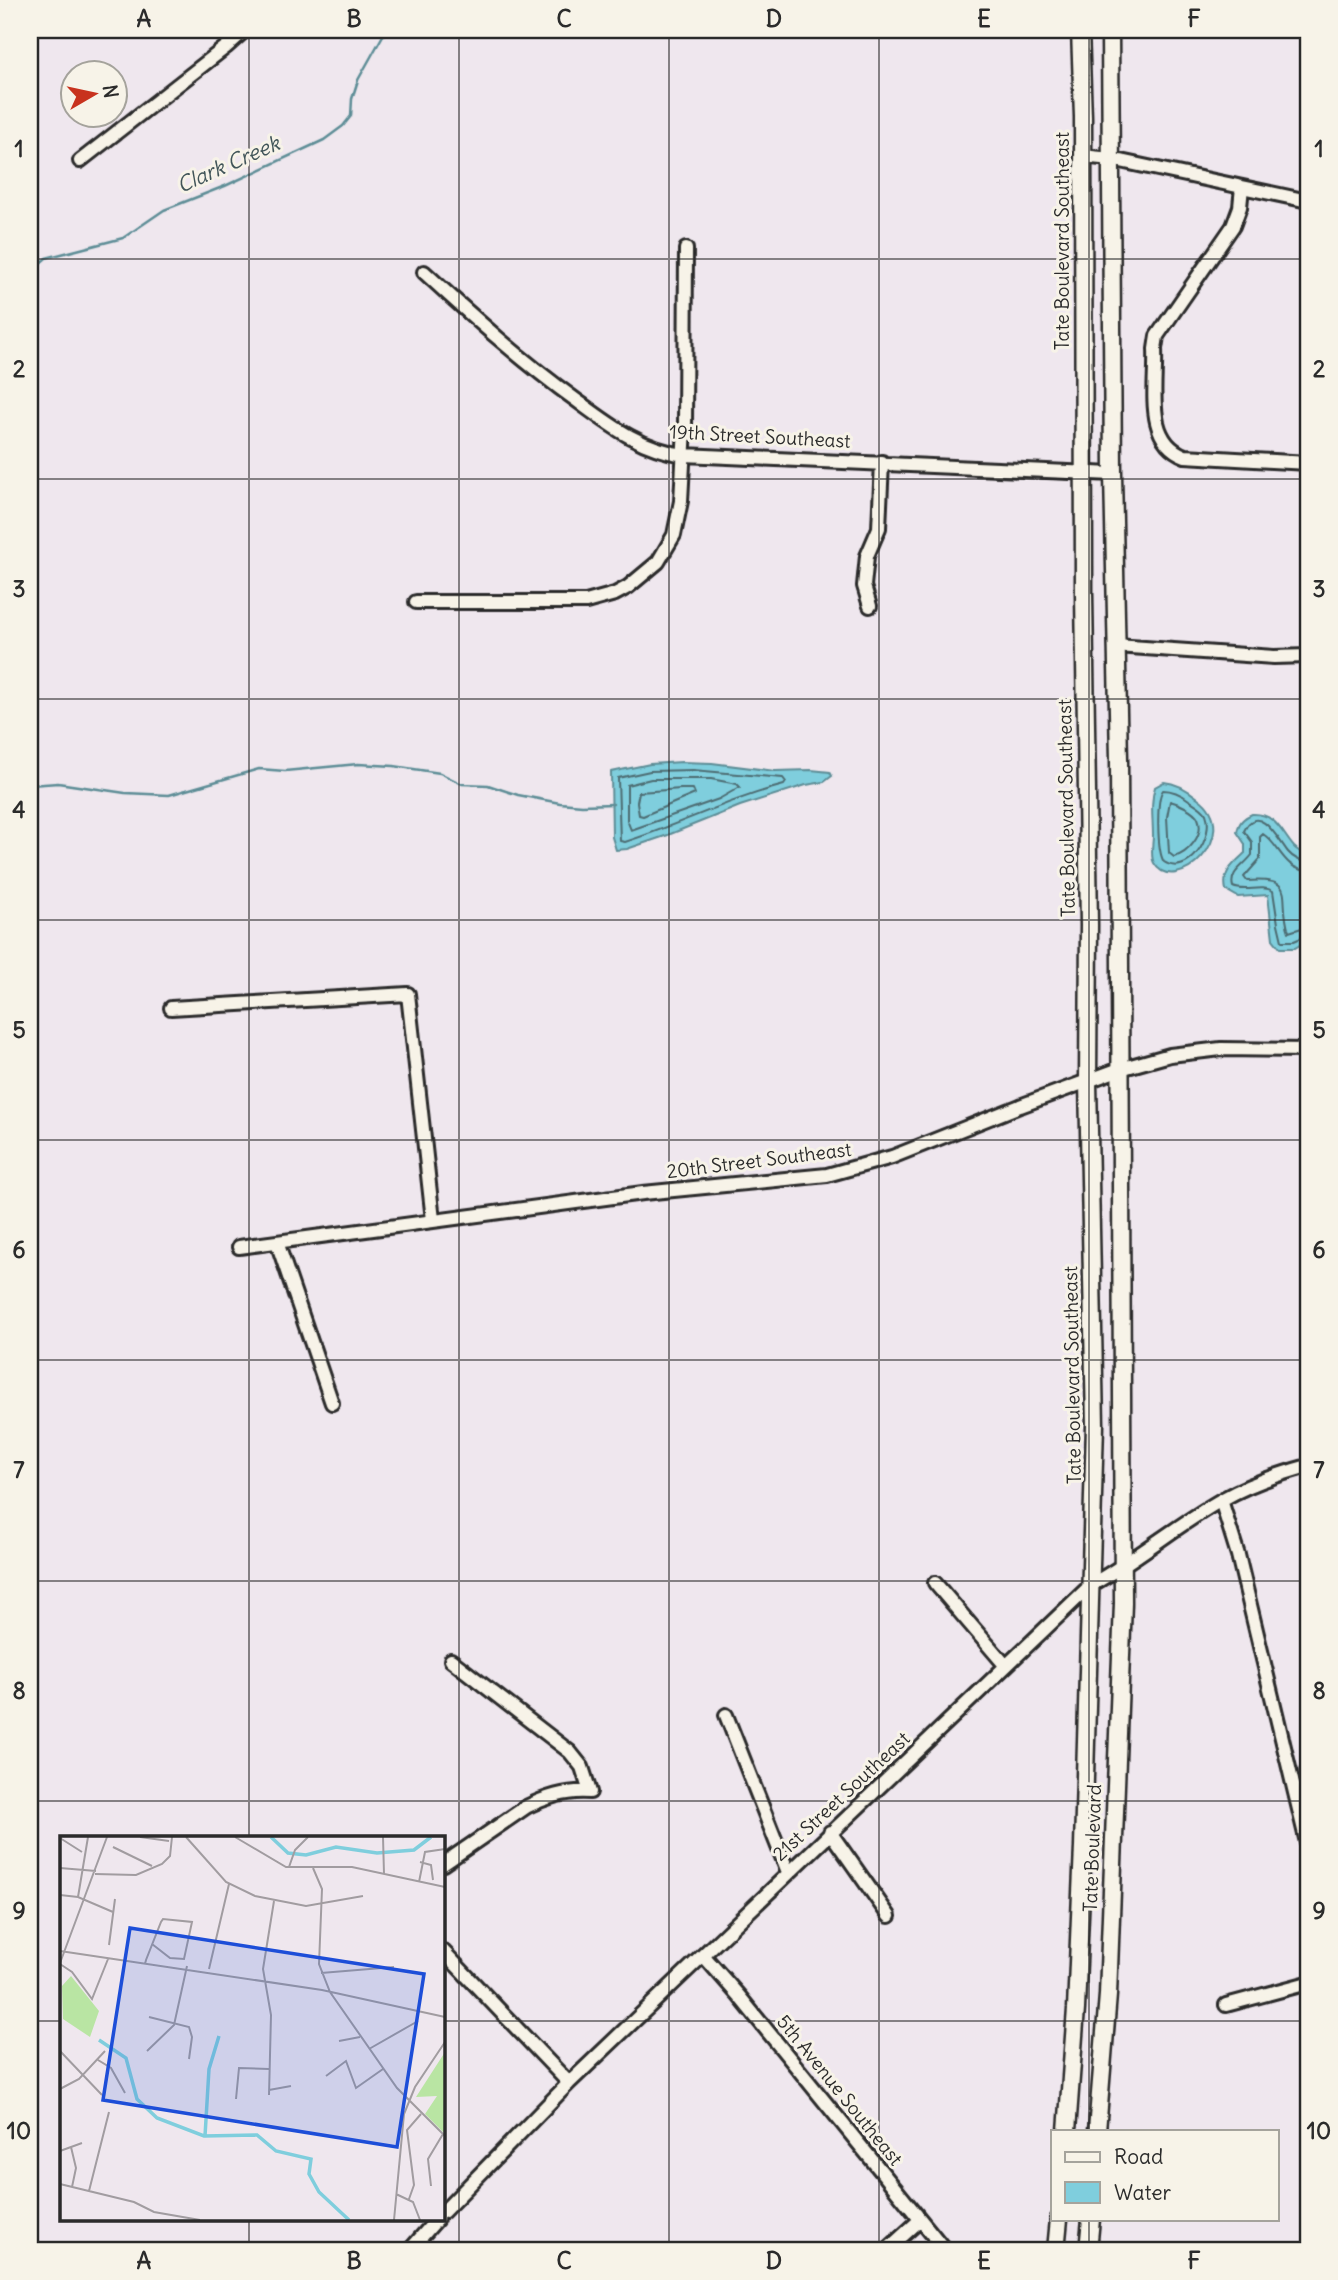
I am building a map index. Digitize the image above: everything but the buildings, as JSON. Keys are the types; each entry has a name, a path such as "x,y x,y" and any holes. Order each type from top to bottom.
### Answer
{"main road":[{"name":"Tate Boulevard Southeast","path":"1080,30 1089,925 1088,1082 1095,1425 1091,1585"},
{"path":"1110,30 1113,474 1119,759 1123,1567"},
{"name":"Tate Boulevard","path":"1097,2130 1108,1995 1123,1567"},
{"name":"Tate Boulevard","path":"1067,2130 1078,1969 1091,1585"},
{"path":"1056,2250 1059,2220"},
{"path":"1088,2250 1091,2220"}],"street":[{"path":"80,162 245,30"},
{"path":"1082,156 1111,159 1308,201"},
{"path":"1242,187 1240,207 1233,226 1157,336 1157,426 1168,447 1185,456 1308,463"},
{"path":"416,602 572,603 601,598 628,587 658,562 674,535 681,501 684,455 685,249"},
{"name":"19th Street Southeast","path":"424,272 497,339 617,431 653,448 684,455 1113,474"},
{"path":"870,606 864,586 867,556 879,528 882,462"},
{"path":"1116,646 1274,657 1308,656"},
{"path":"172,1008 408,994 433,1220"},
{"name":"20th Street Southeast","path":"239,1247 643,1193 846,1171 892,1157 1120,1069 1170,1055 1200,1050 1308,1050"},
{"path":"277,1242 332,1403"},
{"name":"21st Street Southeast","path":"444,2211 569,2083 1091,1585 1123,1567 1221,1500 1264,1480 1308,1466"},
{"path":"1221,1500 1238,1555 1308,1847"},
{"path":"935,1583 1006,1665"},
{"path":"444,1863 540,1800 563,1793 590,1792 582,1767 570,1752 451,1660"},
{"path":"726,1715 788,1872"},
{"path":"830,1832 889,1916"},
{"path":"444,1952 569,2083"},
{"name":"5th Avenue Southeast","path":"703,1955 945,2250"},
{"path":"1226,2005 1308,1983"},
{"path":"410,2250 436,2220"},
{"path":"887,2250 920,2220"}],"water":[{"path":"682,762 775,771 811,770 830,772 832,776 824,782 740,806 668,835 616,850 612,837 611,772 650,764"},
{"path":"1164,782 1182,787 1198,798 1211,812 1214,828 1211,843 1202,857 1190,867 1176,873 1164,872 1154,863 1152,857 1153,793 1155,787"},
{"path":"1252,814 1272,820 1294,847 1308,857 1308,940 1295,948 1280,948 1273,939 1268,895 1238,897 1226,890 1227,873 1245,853 1245,844 1237,832 1238,829 1242,821"}],"waterway":[{"name":"Clark Creek","path":"30,272 46,258 123,238 164,210 225,186 324,140 343,126 351,116 352,99 358,80 386,30"},
{"path":"30,785 58,783 125,793 169,795 259,769 285,771 358,764 440,773 462,784 488,785 518,795 560,803 613,804"}]}
